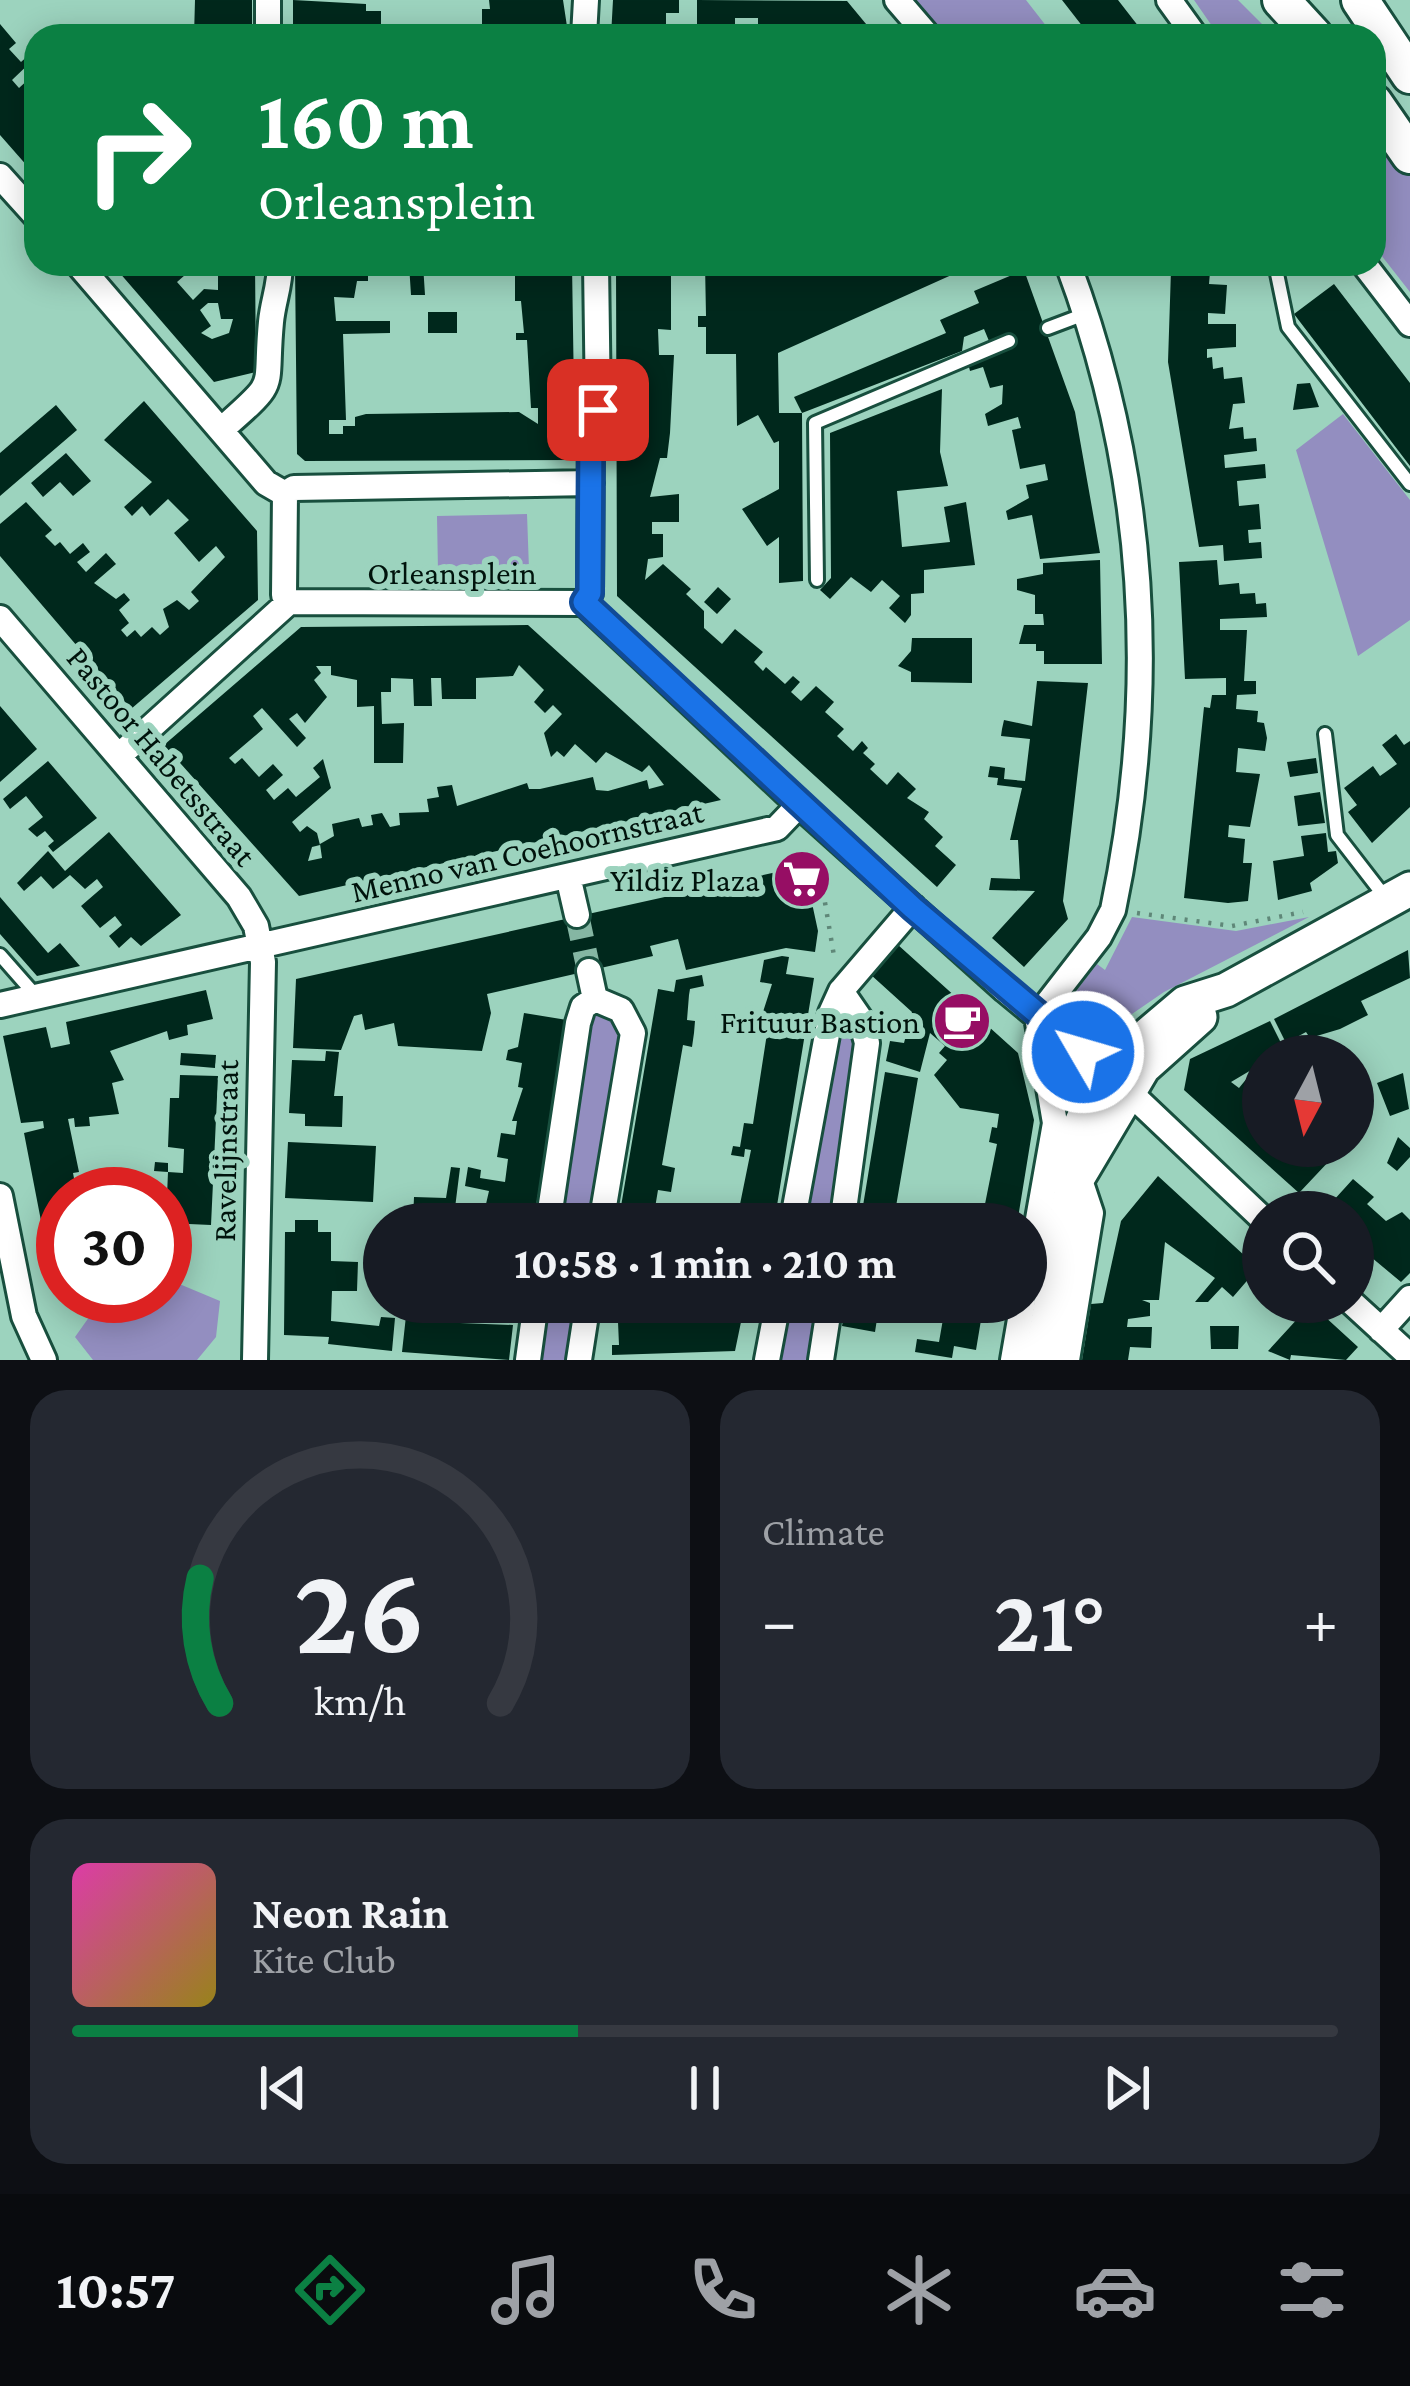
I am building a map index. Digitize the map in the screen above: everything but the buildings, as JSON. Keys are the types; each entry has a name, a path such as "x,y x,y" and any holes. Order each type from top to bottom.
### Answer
{"main road":[{"path":"1281,0 1303,24"},
{"path":"1386,39 1410,75"},
{"path":"1386,120 1410,155"}],"street":[{"path":"897,0 918,24"},
{"path":"0,176 24,203"},
{"path":"88,276 266,483 285,494"},
{"path":"221,430 260,396 272,375 271,317 280,295 280,276"},
{"name":"Orleansplein","path":"289,602 584,602 590,593 591,432 598,410 596,276"},
{"path":"1040,1203 1054,1124 1037,1017 1100,937 1113,910 1138,742 1141,603 1126,461 1072,276"},
{"path":"1373,276 1410,324"},
{"path":"285,494 293,488 590,483"},
{"path":"120,755 289,602 284,595 285,494"},
{"path":"584,602 913,908 1117,1082 1242,1199"},
{"name":"Pastoor Habetsstraat","path":"0,618 239,897 261,944"},
{"name":"Menno van Coehoornstraat","path":"0,1005 777,828 804,809"},
{"path":"568,876 577,915"},
{"path":"1041,1360 1075,1184 1073,1142 1117,1082 1135,1041 1197,997 1226,990 1399,895"},
{"path":"796,1203 831,1013 841,991 913,908"},
{"name":"Ravelijnstraat","path":"255,1360 261,944"},
{"path":"589,971 596,999"},
{"path":"841,991 860,1020 867,1043 845,1203"},
{"path":"551,1203 578,1023 584,1007 596,999"},
{"path":"596,999 621,1010 633,1033 605,1203"},
{"path":"1066,1360 1091,1213 1075,1184"},
{"path":"0,1196 25,1316 44,1360"},
{"path":"1381,1330 1410,1298"},
{"path":"528,1360 533,1323"},
{"path":"579,1360 585,1323"},
{"path":"767,1360 774,1323"},
{"path":"821,1360 827,1323"},
{"path":"1012,1360 1019,1323"},
{"path":"1374,1323 1410,1356"}],"lane":[{"path":"1277,276 1288,327 1410,484"},
{"path":"1048,328 1086,314"},
{"path":"818,580 815,423 1009,341"},
{"path":"1325,734 1337,835 1399,895"},
{"path":"0,955 37,997"}],"path":[{"path":"804,809 841,991"},
{"path":"1113,910 1232,926 1306,911"}],"shaded area":[{"path":"916,0 1026,0 1045,24 936,24"},
{"path":"1194,0 1238,0 1262,24 1211,24"},
{"path":"1386,139 1410,174 1410,292 1386,261"},
{"path":"1343,414 1410,500 1410,620 1358,656 1296,450"},
{"path":"527,514 529,569 438,572 437,516"},
{"path":"1132,917 1236,931 1309,917 1164,992 1113,1027 1071,1008 1069,1000 1097,964 1105,970"},
{"path":"605,1008 623,1037 595,1203 560,1203 587,1014"},
{"path":"845,1030 858,1040 834,1203 808,1203 838,1033"},
{"path":"192,1289 220,1301 216,1337 197,1360 93,1360 75,1337 85,1323 192,1323"},
{"path":"543,1323 574,1323 568,1360 537,1360"},
{"path":"787,1323 814,1323 808,1360 781,1360"}],"tunnel":[{"path":"577,915 589,971"}],"place":[{"name":"Yildiz Plaza","path":"802,879"},
{"name":"Frituur Bastion","path":"962,1021"}],"route":[{"path":"598,410 591,432 590,593 584,602 913,908 1083,1052"}]}
